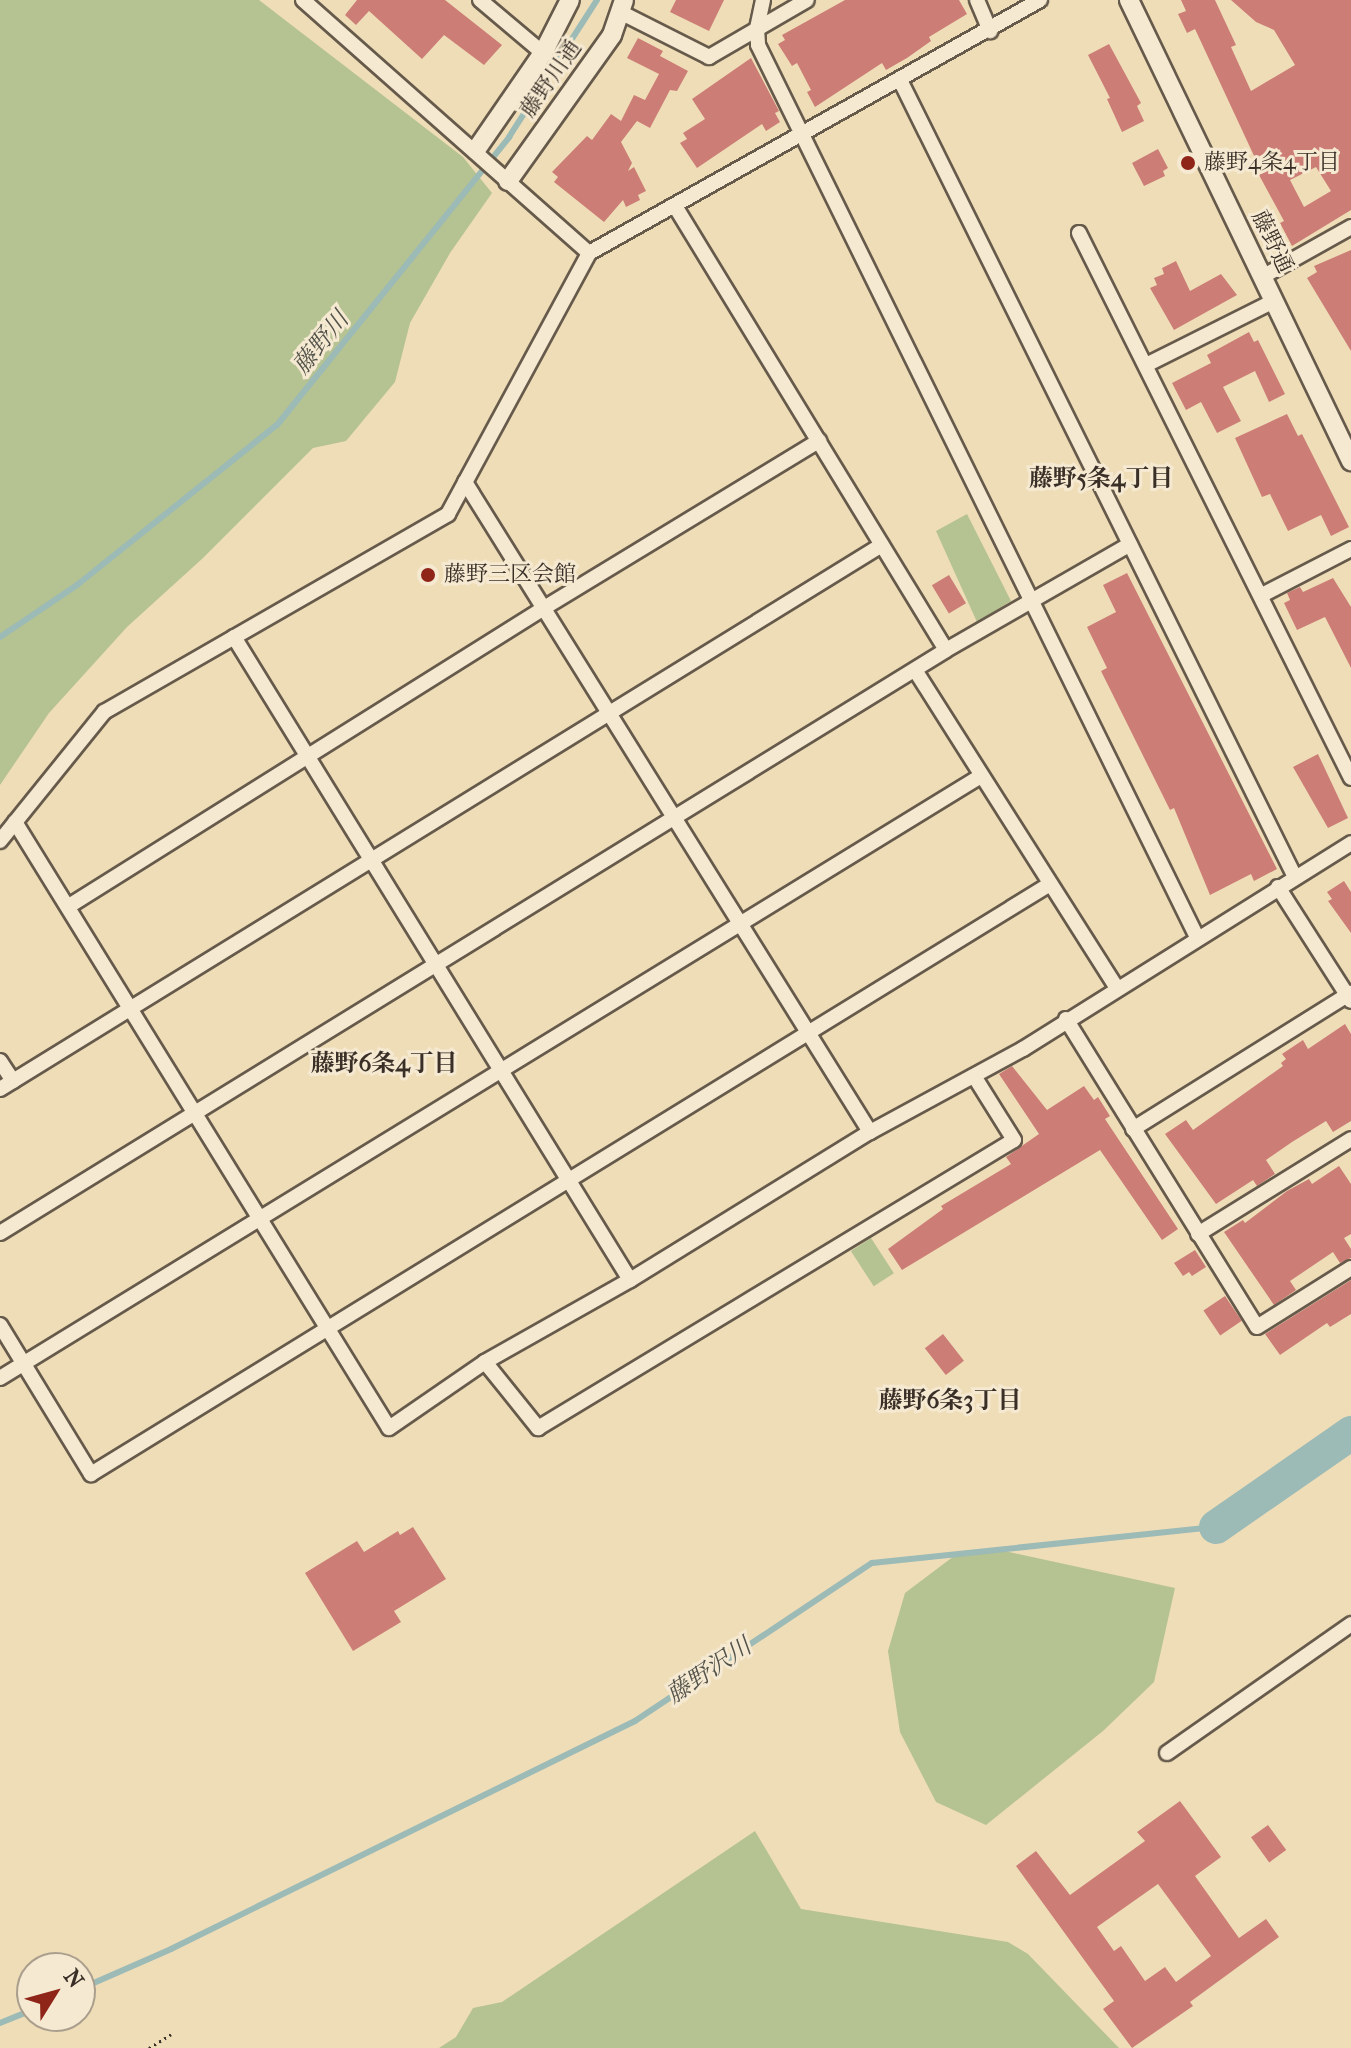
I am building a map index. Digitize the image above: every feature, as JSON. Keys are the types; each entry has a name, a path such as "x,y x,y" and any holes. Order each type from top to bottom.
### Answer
{"street":[{"path":"303,0 589,253"},
{"path":"480,0 543,53"},
{"name":"藤野川通","path":"476,150 543,53 570,0"},
{"path":"763,0 757,29 758,45 1197,937"},
{"path":"622,6 709,57 807,0"},
{"path":"977,0 990,31"},
{"path":"0,841 104,712 448,514 589,253 990,31 1040,0"},
{"name":"藤野通","path":"1129,0 1351,461"},
{"name":"藤野川通","path":"508,181 612,35 622,6"},
{"path":"900,80 1295,877"},
{"path":"675,206 946,650"},
{"path":"1262,277 1351,227"},
{"path":"1079,233 1351,778"},
{"path":"1146,365 1274,301"},
{"path":"69,906 544,608 819,441"},
{"path":"465,482 676,816 870,1132"},
{"path":"0,1233 946,650 1130,544"},
{"path":"0,1061 6,1085 882,545"},
{"path":"1262,595 1351,549"},
{"path":"234,637 630,1280"},
{"path":"915,670 1117,988"},
{"path":"0,1378 981,776"},
{"path":"15,822 389,1428 485,1362 630,1280 870,1132 974,1076 1351,843"},
{"path":"0,1325 91,1474 807,1030 1050,884"},
{"path":"1133,1129 1350,996 1278,887"},
{"path":"1066,1019 1257,1327 1351,1268"},
{"path":"485,1362 538,1428 1014,1140 974,1076"},
{"path":"1198,1234 1351,1139"},
{"path":"1167,1753 1351,1624"}],"path":[{"path":"149,2048 171,2034"}],"green space":[{"path":"0,0 259,0 463,157 492,193 450,253 410,323 395,382 346,441 313,448 203,558 127,627 49,713 0,785"},
{"path":"967,514 1011,601 977,622 936,531"},
{"path":"871,1238 894,1273 874,1286 851,1251"},
{"path":"1000,1550 1175,1588 1154,1682 1103,1731 986,1825 936,1802 900,1732 888,1651 905,1593 958,1553"},
{"path":"755,1831 801,1909 1008,1942 1028,1954 1119,2048 439,2048 456,2037 473,2008 502,2002"}],"building":[{"path":"357,0 445,0 502,45 484,65 444,35 422,59 369,11 356,25 345,15"},
{"path":"676,0 724,0 709,31 670,12"},
{"path":"845,0 959,0 967,14 929,37 931,41 907,58 886,70 882,63 815,107 807,92 811,90 797,63 792,66 778,44 785,40 782,35"},
{"path":"1181,0 1215,0 1236,45 1231,47 1251,91 1295,65 1274,30 1256,22 1231,0 1351,0 1351,210 1292,246 1280,223 1284,221 1259,175 1262,173 1195,29 1187,33 1178,14 1186,11","holes":["1316,167 1331,191 1304,207 1290,180"]},
{"path":"638,38 663,51 660,56 688,71 677,91 670,90 650,128 637,121 621,142 632,163 628,171 634,167 646,191 638,195 640,200 626,207 623,200 604,222 554,182 558,177 552,172 587,136 592,140 611,114 621,121 634,95 645,100 659,74 627,58"},
{"path":"1109,44 1141,103 1137,106 1144,121 1122,132 1107,99 1110,98 1088,55"},
{"path":"751,58 779,111 775,113 780,122 766,131 762,124 697,168 680,143 687,139 683,133 705,119 692,99"},
{"path":"1158,149 1168,168 1163,171 1165,176 1144,186 1132,163"},
{"path":"1351,250 1351,351 1307,278 1317,272 1314,266"},
{"path":"1176,261 1190,291 1221,274 1237,295 1174,330 1150,288 1157,285 1154,278 1164,274 1162,268"},
{"path":"1249,332 1254,342 1258,340 1285,394 1269,402 1255,371 1223,387 1241,421 1217,433 1201,402 1186,410 1172,383 1211,363 1207,355"},
{"path":"1287,414 1298,436 1302,434 1349,527 1331,536 1321,515 1288,531 1270,494 1262,497 1235,438"},
{"path":"1127,573 1277,869 1254,881 1251,874 1210,895 1174,808 1170,810 1101,671 1107,668 1087,627 1116,612 1103,585"},
{"path":"949,575 966,603 949,614 932,585"},
{"path":"1333,578 1351,607 1351,668 1325,617 1297,630 1284,603 1290,600 1287,593 1300,587 1303,592"},
{"path":"1318,754 1348,818 1328,828 1293,767"},
{"path":"1344,881 1351,892 1351,933 1328,901 1332,899 1327,892"},
{"path":"1345,1024 1351,1034 1351,1121 1333,1132 1326,1121 1266,1160 1275,1174 1257,1186 1253,1180 1216,1204 1165,1134 1186,1120 1193,1130 1283,1066 1281,1063 1286,1059 1282,1054 1303,1040 1308,1049"},
{"path":"1012,1066 1047,1110 1084,1086 1094,1100 1098,1097 1110,1116 1105,1119 1178,1229 1162,1240 1100,1150 902,1270 888,1249 943,1209 941,1206 1011,1164 1006,1157 1039,1134 999,1074"},
{"path":"1339,1166 1351,1184 1351,1234 1344,1238 1351,1249 1351,1258 1340,1263 1333,1252 1290,1281 1296,1290 1274,1305 1224,1232 1243,1220 1245,1223 1287,1191 1309,1179 1312,1184"},
{"path":"1195,1250 1206,1267 1192,1276 1189,1272 1183,1276 1174,1263"},
{"path":"1351,1280 1351,1314 1330,1327 1327,1323 1280,1355 1265,1334"},
{"path":"1225,1296 1242,1321 1220,1335 1203,1311"},
{"path":"943,1334 964,1361 946,1375 925,1348"},
{"path":"413,1527 446,1579 394,1611 401,1622 353,1651 305,1573 357,1541 364,1552 398,1531 400,1535"},
{"path":"1180,1801 1221,1857 1195,1876 1239,1938 1266,1919 1279,1937 1190,2002 1193,2006 1132,2048 1103,2009 1114,2001 1016,1866 1036,1851 1070,1895 1145,1841 1137,1832","holes":["1158,1884 1211,1956 1176,1982 1165,1967 1145,1981 1121,1946 1114,1951 1097,1927"]},
{"path":"1268,1825 1286,1850 1269,1862 1251,1837"}],"waterway":[{"name":"藤野川","path":"0,637 77,585 277,425 509,137 597,0"},
{"name":"藤野沢川","path":"1216,1527 1351,1433"},
{"name":"藤野沢川","path":"96,1982 171,1949 635,1721 872,1563 1216,1527"},
{"name":"藤野沢川","path":"0,2023 16,2016"}],"place":[{"name":"藤野4条4丁目","path":"1188,163"},
{"name":"藤野三区会館","path":"428,575"}],"district":[{"name":"藤野5条4丁目","path":"1101,479"},
{"name":"藤野6条4丁目","path":"384,1064"},
{"name":"藤野6条3丁目","path":"950,1401"}]}
